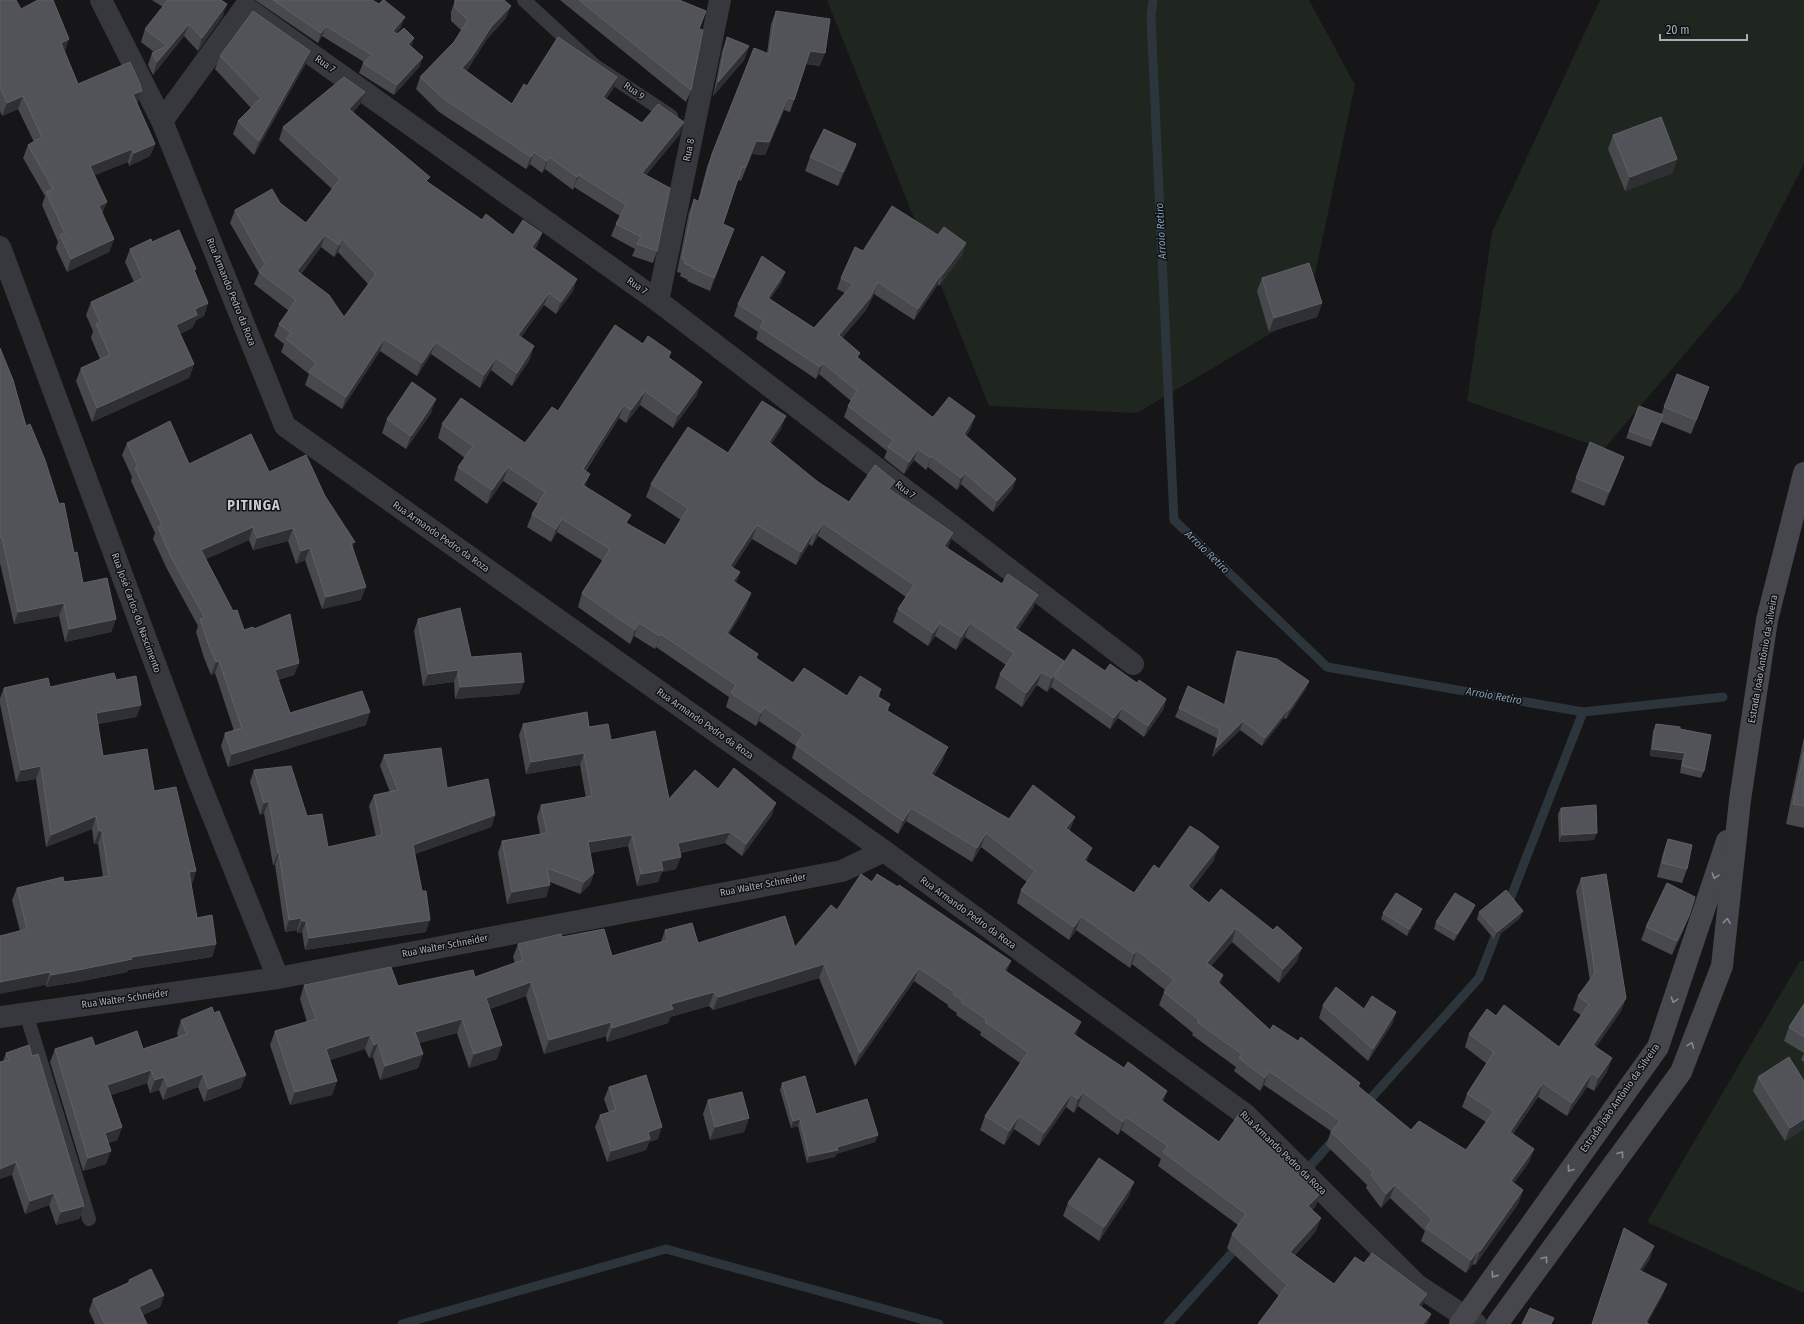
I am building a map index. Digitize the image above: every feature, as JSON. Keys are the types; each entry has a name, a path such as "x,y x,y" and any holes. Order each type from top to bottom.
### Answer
{"main road":[{"name":"Estrada João Antônio da Silveira","path":"1497,1324 1681,1072 1722,966 1740,800 1767,620 1804,473"},
{"name":"Estrada João Antônio da Silveira","path":"1467,1321 1658,1047 1740,800"}],"street":[{"name":"Rua Armando Pedro da Roza","path":"102,0 162,121 285,426 884,851 1246,1115 1417,1285 1467,1321"},
{"name":"Rua 8","path":"658,301 720,0"},
{"name":"Rua 7","path":"162,121 245,7 658,301 1133,664"},
{"name":"Rua José Carlos do Nascimento","path":"0,247 198,779 278,978"},
{"name":"Rua Walter Schneider","path":"0,1017 278,978 842,871 884,851"}],"lane":[{"name":"Rua 9","path":"524,0 594,64 693,131"},
{"path":"26,1013 89,1220"}],"shaded area":[{"path":"827,0 1309,0 1355,85 1307,312 1137,413 989,406"},
{"path":"1600,0 1804,0 1804,164 1740,289 1604,449 1467,401 1492,232"},
{"path":"1800,961 1804,961 1804,1293 1647,1222"}],"building":[{"path":"0,0 16,0 21,9 38,0 53,0 69,39 61,43 78,84 130,62 142,91 133,94 155,144 134,153 132,149 90,166 107,202 99,206 114,239 71,259 60,235 65,233 46,192 53,189 28,145 42,137 23,96 7,103 0,87"},
{"path":"168,0 221,0 227,4 202,38 189,24 157,62 152,53 167,46 145,29"},
{"path":"273,0 372,0 379,4 384,0 405,17 393,31 397,34 404,28 414,38 408,44 423,57 397,85 363,63 372,55 326,26 321,33"},
{"path":"455,0 504,0 511,6 491,27 471,58 462,68 512,104 524,84 527,86 558,37 617,77 603,97 642,123 658,104 684,122 642,173 670,188 657,251 637,244 641,237 616,224 626,205 579,175 577,177 549,157 547,161 534,152 531,157 444,99 420,77 454,42 468,20 455,8"},
{"path":"579,0 679,0 706,11 699,29 703,30 691,90"},
{"path":"253,11 310,51 259,141 238,121 261,98 220,56"},
{"path":"776,11 830,19 825,53 810,51 794,100 788,97 769,142 756,141 745,168 742,167 723,224 734,229 714,278 692,268 693,267 684,263 686,260 682,259 694,199 699,202 712,154 754,48 769,54"},
{"path":"727,37 749,46 718,82"},
{"path":"344,77 365,92 349,109 430,177 426,181 482,220 486,214 513,235 523,220 542,233 532,247 577,279 561,302 549,293 518,335 534,346 517,373 496,358 484,375 436,342 422,363 384,339 346,397 309,372 316,363 286,339 291,333 279,324 296,300 259,272 265,264 235,210 272,189 280,203 306,223 340,179 283,127","holes":["325,235 339,245 342,239 376,274 344,317 329,295 297,271"]},
{"path":"1661,117 1677,159 1630,177 1613,135"},
{"path":"824,129 856,144 843,172 810,157"},
{"path":"892,206 938,235 944,227 966,243 943,274 942,273 918,309 878,282 870,298 839,335 860,353 857,357 932,417 949,397 975,416 964,434 1016,479 997,501 965,473 961,478 932,456 931,458 918,449 909,462 888,447 893,440 848,406 857,391 823,363 820,367 760,327 764,321 738,304 762,256 785,272 768,298 814,328 853,284 841,278 855,247 863,251"},
{"path":"179,230 196,269 194,270 208,303 195,309 197,315 176,325 194,364 97,408 81,368 110,355 96,324 100,322 91,302 143,278 130,249 151,239 152,242"},
{"path":"1309,263 1322,303 1274,318 1262,278"},
{"path":"615,325 643,344 648,336 671,352 668,357 702,382 678,415 645,391 631,410 624,405 583,469 590,474 583,485 631,515 626,523 665,545 688,508 651,484 688,427 728,453 762,401 786,416 769,442 818,482 849,502 875,465 895,481 889,489 953,533 944,546 1002,584 1008,574 1038,595 1015,628 1064,661 1052,678 1042,672 1026,693 1000,674 1014,653 970,623 961,637 940,623 933,633 898,609 914,585 823,523 817,533 814,531 801,552 757,525 730,566 740,572 733,581 751,593 727,633 758,654 756,658 793,683 804,668 847,696 860,676 881,689 877,696 890,704 886,710 948,747 931,774 1009,819 1033,785 1075,817 1066,828 1092,848 1084,860 1134,893 1154,865 1159,869 1190,826 1200,832 1219,847 1188,886 1209,903 1221,889 1273,930 1277,926 1302,948 1283,969 1236,928 1207,963 1223,975 1218,982 1270,1030 1273,1025 1298,1041 1301,1037 1360,1083 1358,1086 1411,1130 1419,1121 1466,1150 1494,1111 1467,1094 1494,1052 1469,1034 1487,1009 1496,1016 1504,1005 1559,1047 1589,1004 1578,996 1595,973 1581,878 1606,874 1626,998 1593,1045 1612,1058 1598,1078 1592,1073 1572,1103 1543,1083 1510,1132 1534,1149 1511,1181 1523,1190 1480,1251 1478,1250 1471,1260 1426,1228 1432,1219 1395,1185 1386,1194 1371,1175 1373,1172 1331,1132 1340,1121 1269,1071 1265,1078 1239,1058 1242,1054 1197,1022 1199,1020 1164,992 1174,980 1137,950 1134,954 1081,916 1074,927 1021,890 1035,871 986,833 977,848 911,808 903,821 796,745 803,734 764,707 761,713 731,693 736,685 661,634 660,636 639,623 635,630 582,593 610,549 562,519 556,529 532,514 545,492 508,467 492,490 458,467 473,446 442,424 461,398 525,443 552,407 558,411"},
{"path":"0,348 13,380 26,426 30,424 45,460 59,504 64,503 74,553 77,552 83,583 107,578 116,619 69,629 64,603 18,612 2,537 0,537"},
{"path":"1677,374 1709,387 1696,420 1664,407"},
{"path":"412,382 436,399 411,436 387,419"},
{"path":"1639,406 1663,415 1653,440 1629,431"},
{"path":"170,421 189,464 251,434 269,472 306,455 325,496 355,542 351,543 366,587 326,597 310,548 301,551 293,528 257,538 253,527 201,550 233,611 237,610 244,630 253,627 254,629 290,614 299,663 275,670 290,713 362,691 370,712 232,754 225,733 242,728 219,661 216,662 209,646 200,619 205,618 171,557 158,527 162,525 135,468 138,467 127,443"},
{"path":"1590,442 1624,457 1609,492 1576,478"},
{"path":"460,608 471,657 521,653 524,682 460,687 458,670 428,674 418,619"},
{"path":"1073,649 1105,671 1110,664 1137,683 1139,680 1166,699 1148,726 1122,708 1114,718 1054,677"},
{"path":"1237,651 1277,659 1309,681 1289,710 1288,709 1265,738 1243,721 1216,748 1220,729 1179,708 1188,686 1225,705"},
{"path":"114,673 116,680 136,676 141,705 96,713 103,756 147,749 154,791 176,787 196,871 189,872 197,918 212,915 216,944 131,957 132,959 51,975 50,972 0,982 0,936 27,929 17,888 63,877 64,882 109,876 102,831 99,831 96,816 51,835 41,766 21,770 4,688 48,678 50,687"},
{"path":"587,712 589,727 608,724 611,740 655,731 669,799 695,770 718,789 734,768 776,803 746,844 730,832 678,843 681,857 661,861 663,870 641,874 632,835 588,842 594,873 584,882 547,868 550,885 512,892 502,841 547,833 541,805 592,796 584,753 531,762 523,724"},
{"path":"1656,724 1680,727 1680,729 1711,735 1704,771 1682,766 1685,753 1652,749"},
{"path":"441,748 447,788 488,779 495,815 413,845 422,891 426,891 430,920 309,938 306,921 302,921 301,918 289,920 279,853 269,801 264,803 254,770 291,766 307,816 322,814 328,847 382,835 374,795 398,790 384,755"},
{"path":"1804,752 1804,806 1793,804"},
{"path":"1596,805 1597,833 1562,835 1561,808"},
{"path":"1668,839 1692,845 1687,869 1662,863"},
{"path":"861,874 872,882 877,874 898,887 899,885 1011,961 1004,970 1081,1022 1073,1034 1124,1068 1128,1062 1167,1091 1161,1100 1219,1142 1239,1114 1258,1128 1257,1129 1315,1183 1311,1186 1320,1194 1308,1206 1321,1218 1290,1252 1334,1284 1355,1257 1364,1263 1372,1253 1427,1294 1418,1305 1431,1314 1423,1324 1258,1324 1287,1285 1232,1234 1246,1214 1163,1152 1168,1146 1126,1117 1123,1122 1083,1092 1078,1099 1071,1094 1044,1133 1019,1116 1009,1131 985,1116 1028,1052 985,1022 986,1019 961,1002 962,1000 953,994 954,992 919,968 860,1053 824,964 718,997 714,992 671,1004 673,1009 612,1028 611,1022 549,1040 531,982 486,998 502,1045 474,1054 462,1019 415,1032 423,1054 385,1066 378,1043 374,1045 370,1035 326,1049 337,1081 295,1092 275,1031 316,1019 304,985 391,967 398,986 473,970 475,977 523,960 518,944 561,934 562,937 604,929 612,956 668,940 665,930 692,923 698,943 785,916 795,947 831,905 837,910"},
{"path":"1667,883 1695,897 1689,916 1677,941 1646,927"},
{"path":"1506,890 1523,911 1497,932 1479,912"},
{"path":"1396,893 1422,909 1409,929 1383,913"},
{"path":"1455,893 1475,905 1457,934 1436,922"},
{"path":"1336,987 1364,1009 1372,996 1396,1012 1373,1049 1323,1005"},
{"path":"1804,1004 1804,1037 1789,1027"},
{"path":"212,1007 214,1013 219,1011 246,1075 208,1089 203,1074 168,1087 164,1077 155,1080 151,1070 107,1085 122,1127 105,1133 111,1151 88,1158 55,1049 92,1037 95,1046 137,1031 143,1049 187,1034 181,1020"},
{"path":"29,1045 32,1056 38,1054 84,1206 61,1212 54,1193 30,1201 16,1162 0,1169 0,1062 9,1060 6,1053"},
{"path":"1789,1057 1804,1081 1804,1119 1790,1128 1758,1077"},
{"path":"646,1075 662,1127 648,1132 650,1139 611,1151 600,1115 616,1110 609,1087"},
{"path":"805,1076 816,1114 867,1099 878,1135 837,1147 838,1150 809,1156 800,1119 793,1121 782,1083"},
{"path":"742,1092 749,1118 715,1127 708,1100"},
{"path":"1099,1158 1134,1182 1104,1227 1068,1203"},
{"path":"1624,1228 1654,1246 1639,1270 1667,1284 1646,1322 1649,1324 1592,1324"},
{"path":"151,1269 164,1295 139,1307 147,1324 105,1324 93,1299 130,1282 129,1280"},
{"path":"1530,1308 1554,1318 1551,1324 1522,1324"}],"waterway":[{"name":"Arroio Retiro","path":"1153,0 1151,17 1174,520 1327,667 1583,712 1723,697"},
{"path":"1507,907 1583,712"},
{"path":"1364,1106 1479,978 1498,929"},
{"path":"1304,1173 1335,1138"},
{"path":"1168,1324 1239,1245"},
{"path":"402,1324 666,1249 939,1324"}],"district":[{"name":"PITINGA","path":"254,505"}]}
